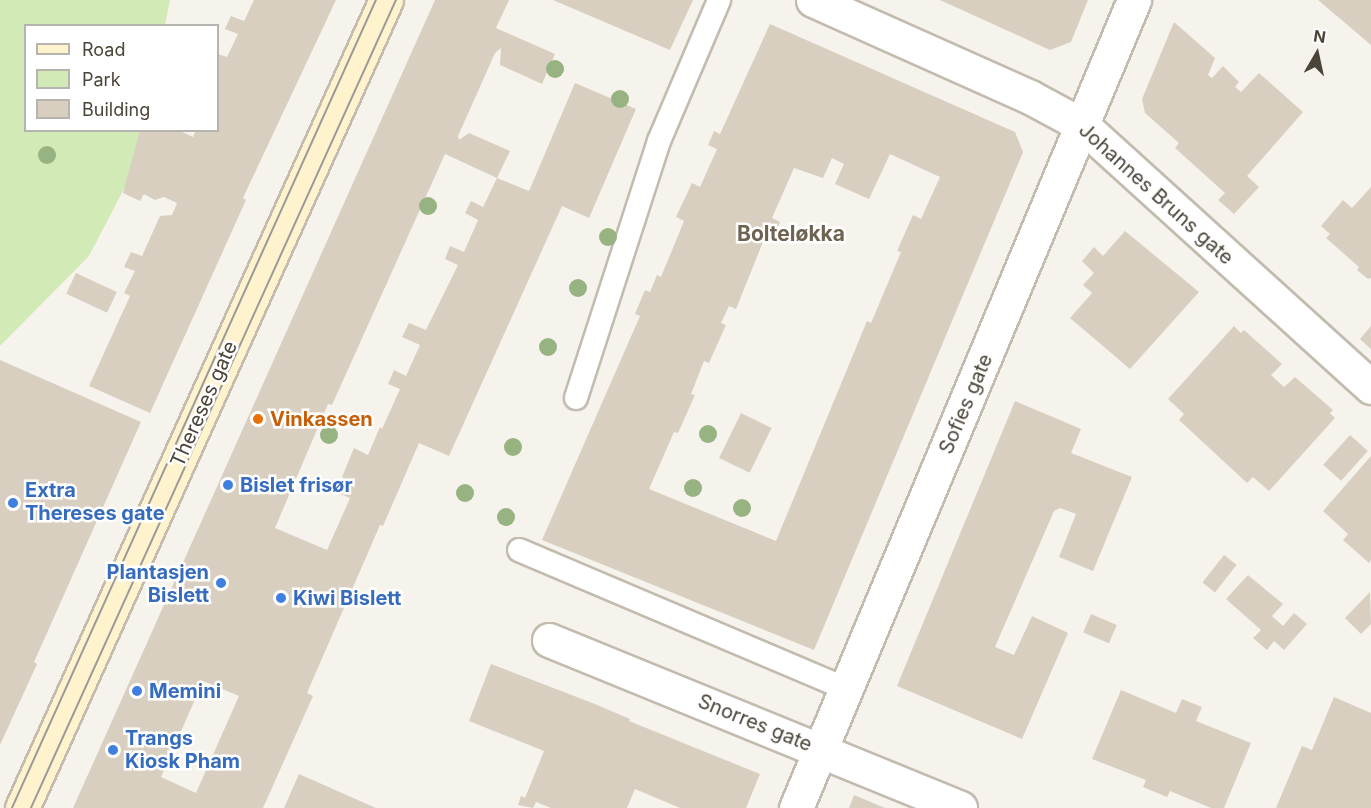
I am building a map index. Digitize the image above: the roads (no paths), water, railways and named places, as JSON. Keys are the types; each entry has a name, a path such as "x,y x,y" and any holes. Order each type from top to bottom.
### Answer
{"main road":[{"name":"Thereses gate","path":"22,808 386,0"}],"street":[{"name":"Johannes Bruns gate","path":"813,0 1030,97 1082,125 1371,387"},
{"name":"Sofies gate","path":"796,808 1134,0"},
{"name":"Snorres gate","path":"549,640 821,749 960,808"}],"lane":[{"path":"576,398 659,141 719,0"},
{"path":"519,550 846,689"}],"tram line":[{"path":"12,808 376,0"},
{"path":"31,808 396,0"}],"place":[{"name":"Vinkassen","path":"258,419"},
{"name":"Bislet frisør","path":"228,485"},
{"name":"Extra Thereses gate","path":"13,503"},
{"name":"Plantasjen Bislett","path":"221,583"},
{"name":"Kiwi Bislett","path":"281,598"},
{"name":"Memini","path":"137,691"},
{"name":"Trangs Kiosk Pham","path":"113,750"}],"district":[{"name":"Bolteløkka","path":"791,234"}]}
